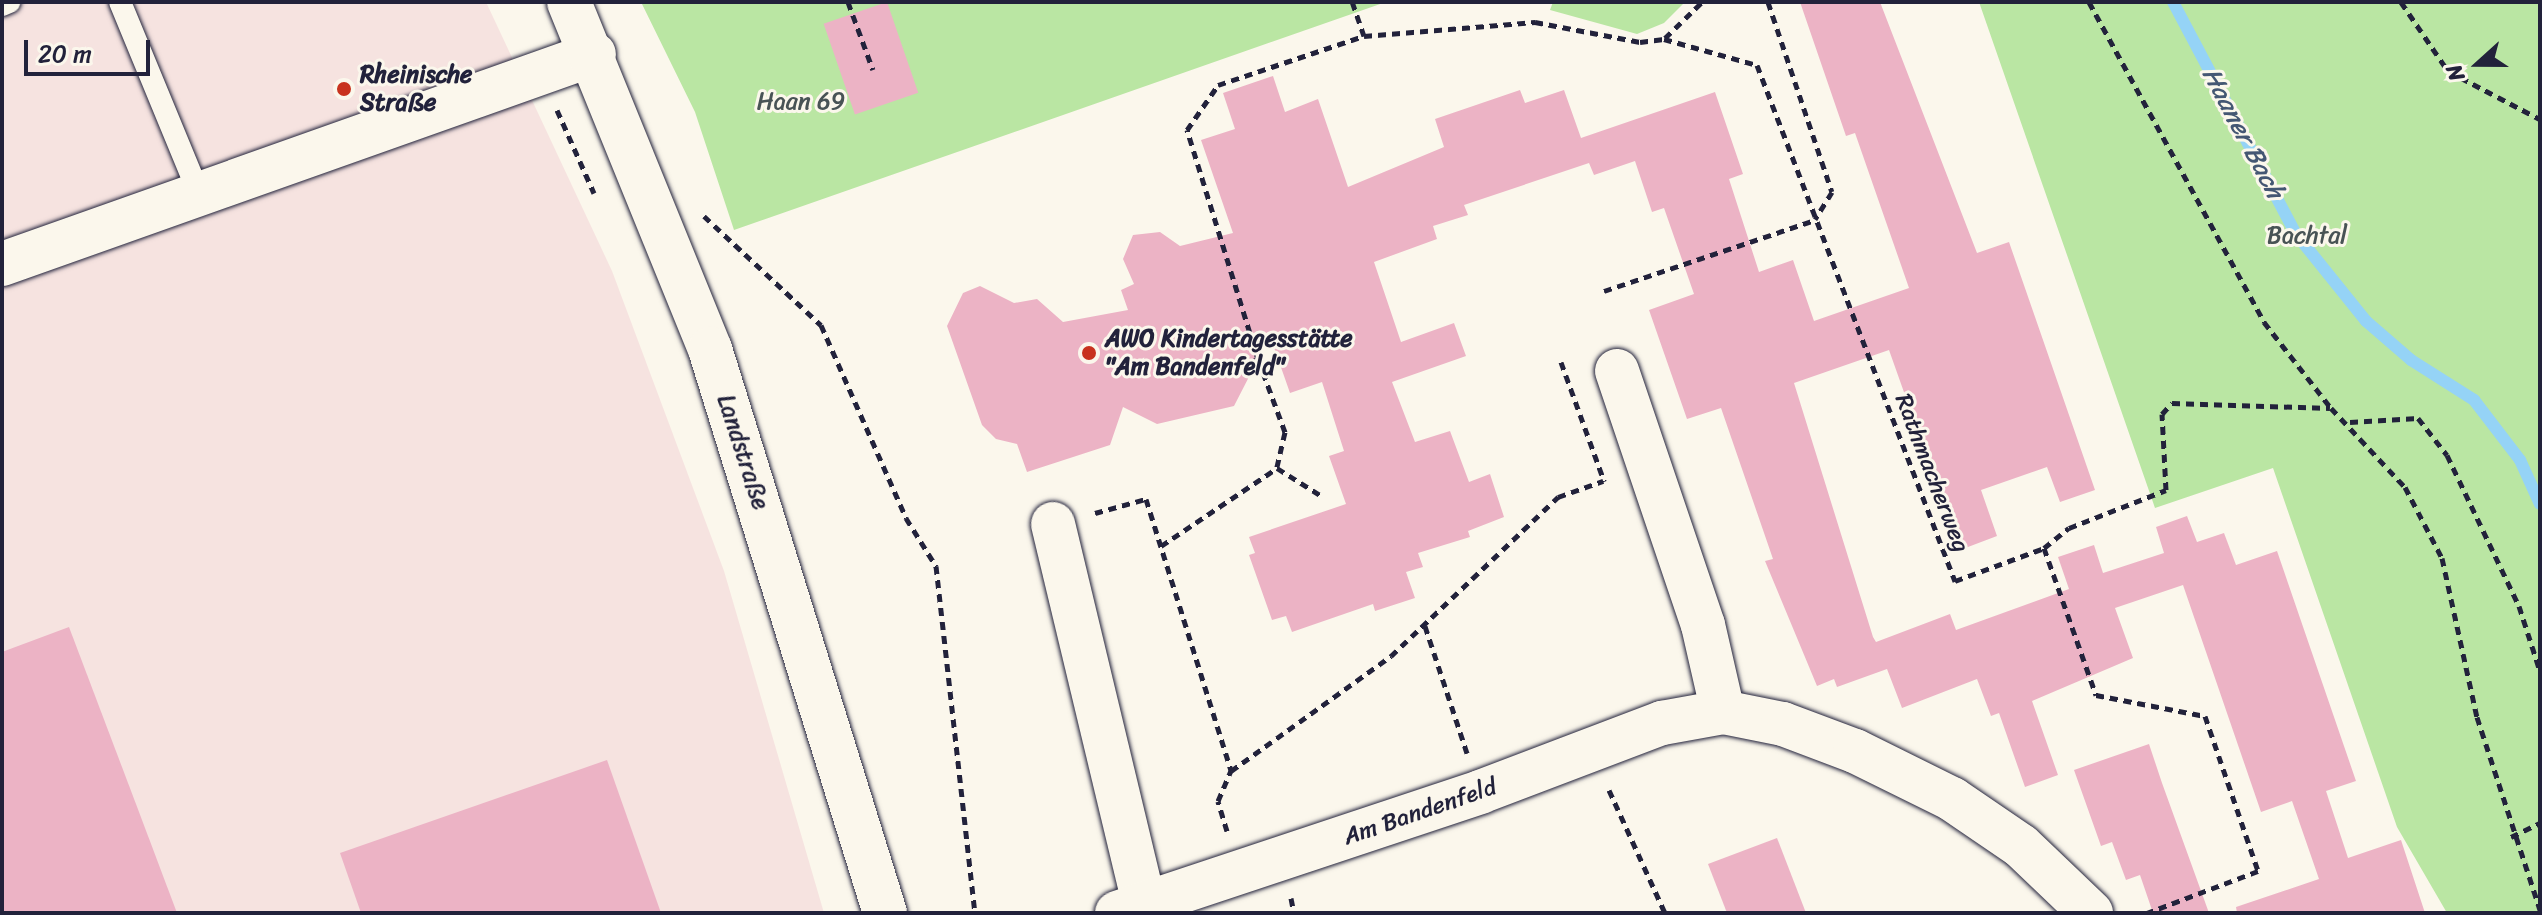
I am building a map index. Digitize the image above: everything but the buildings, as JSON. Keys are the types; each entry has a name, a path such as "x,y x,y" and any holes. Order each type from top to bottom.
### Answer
{"street":[{"name":"Landstraße","path":"569,2 594,54 710,349 885,913"},
{"path":"2,264 594,54"},
{"path":"1617,371 1703,625 1723,712"},
{"path":"1053,524 1130,909"},
{"name":"Am Bandenfeld","path":"1130,909 1480,792 1662,723 1723,712 1783,724 1855,751 1952,799 2021,846 2091,913"}],"lane":[{"path":"2,5 9,2"},
{"path":"120,2 199,194"}],"path":[{"path":"848,2 873,70"},
{"path":"1352,2 1364,36"},
{"path":"1664,39 1702,2"},
{"path":"1604,291 1815,220 1832,192 1768,2"},
{"path":"2089,2 2264,322 2331,408 2349,422 2405,487 2442,558 2511,837 2540,910"},
{"path":"2401,2 2448,71 2540,119"},
{"path":"1161,546 1277,468 1285,432 1258,359 1187,130 1218,85 1364,36 1535,22 1640,42 1664,39 1757,65 1815,220"},
{"path":"540,73 594,193"},
{"path":"697,201 703,216 821,325 906,518 936,566 975,913"},
{"name":"Rathmacherweg","path":"1815,220 1955,581 2044,548"},
{"path":"1228,370 1258,359"},
{"path":"2147,913 2258,871 2205,716 2096,695 2044,548 2069,528 2166,490 2162,414 2172,403 2331,408"},
{"path":"2349,422 2418,418 2447,455 2519,606 2540,671"},
{"path":"1277,468 1320,495"},
{"path":"1239,874 1218,801 1231,771 1425,626 1558,497 1603,481"},
{"path":"1053,524 1146,499 1231,771"},
{"path":"1425,626 1480,792"},
{"path":"1590,751 1665,913"},
{"path":"2511,837 2540,823"}],"shaded area":[{"path":"2,2 486,2 612,271 724,571 824,913 2,913"}],"green space":[{"name":"Haan 69","path":"641,2 1386,2 734,230 695,112"},
{"path":"1553,2 1685,2 1664,23 1637,34 1550,10"},
{"name":"Bachtal","path":"1979,2 2540,2 2540,913 2447,913 2397,827 2273,468 2155,508"}],"waterway":[{"name":"Haaner Bach","path":"2173,2 2296,234 2366,321 2411,360 2474,400 2520,460 2540,504"}],"place":[{"name":"Rheinische Straße","path":"344,89"},
{"name":"AWO Kindertagesstätte \"Am Bandenfeld\"","path":"1089,353"}]}
